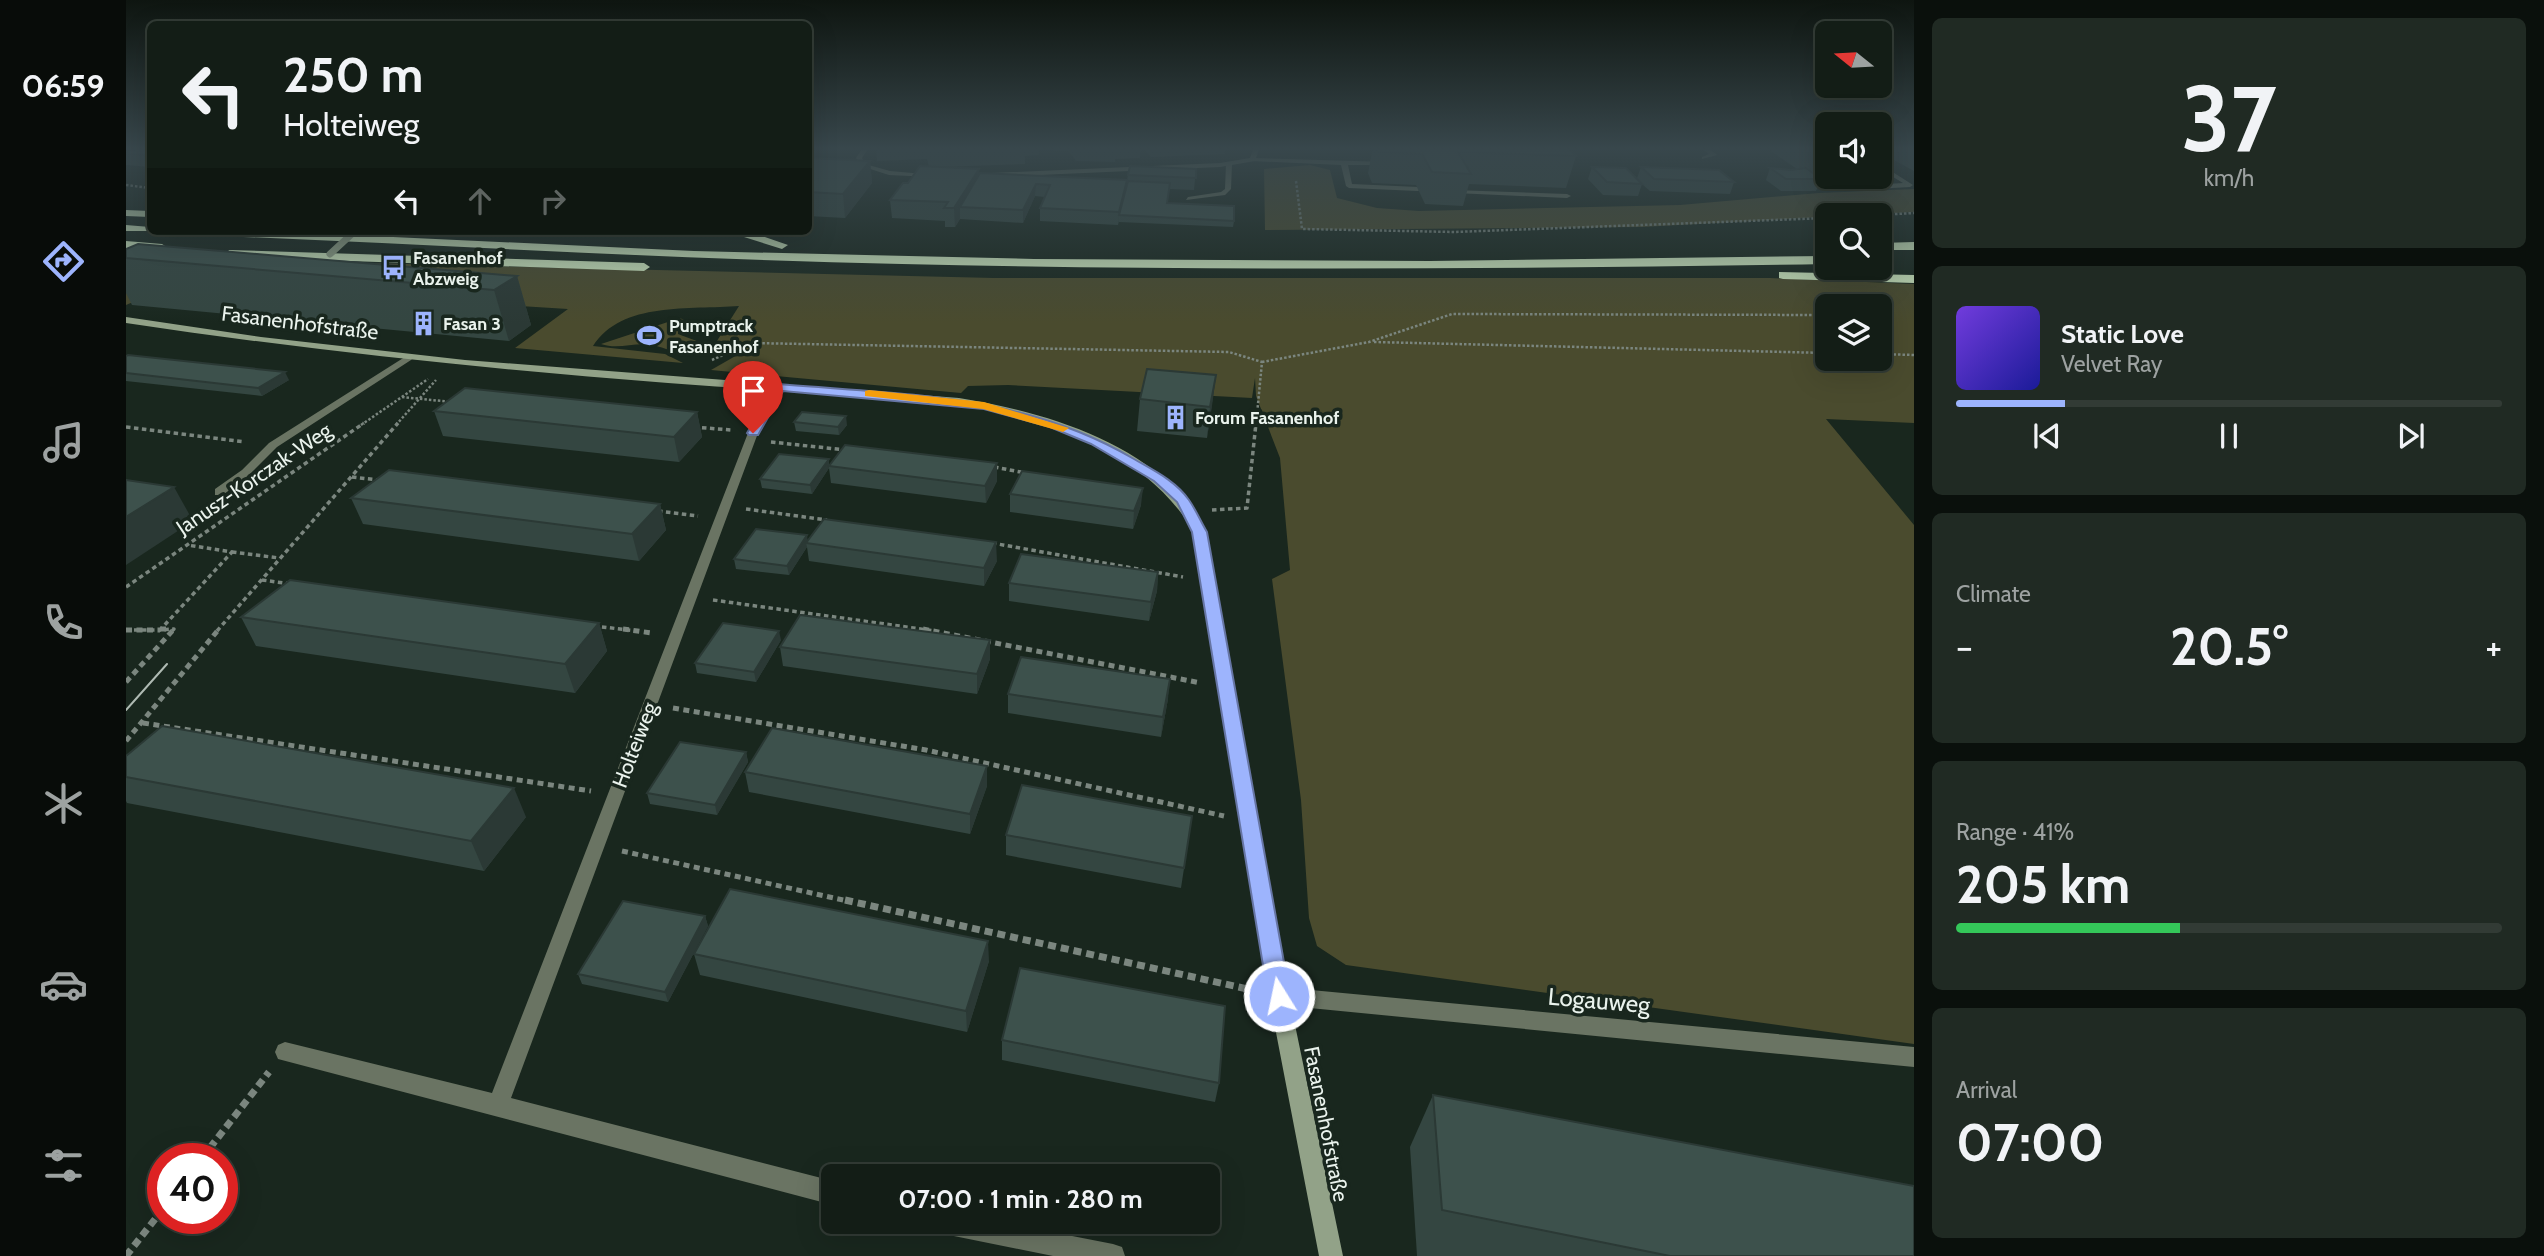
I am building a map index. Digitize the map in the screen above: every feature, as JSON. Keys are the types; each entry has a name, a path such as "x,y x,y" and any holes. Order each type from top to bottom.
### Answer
{"highway":[{"path":"126,213 147,214"},
{"path":"126,228 147,230"},
{"path":"254,235 570,250 1151,265 1634,264 1815,260"},
{"path":"546,235 782,245 1336,253 1815,248"},
{"path":"749,235 782,245"},
{"path":"126,244 173,248"},
{"path":"1892,247 1911,246"},
{"path":"222,252 306,256 330,254 350,258 598,267 780,267 815,258"},
{"path":"1892,259 1914,259"},
{"path":"1634,264 1734,273 1914,279"}],"street":[{"path":"330,254 351,235"},
{"name":"Fasanenhofstraße","path":"126,320 269,342 408,358 947,400 1028,417 1095,441 1158,478 1190,511 1199,532 1279,996 1331,1256"},
{"path":"219,492 246,472 273,445 408,358"},
{"name":"Holteiweg","path":"498,1105 752,436 779,387"},
{"name":"Logauweg","path":"1279,996 1914,1057"},
{"path":"285,1052 821,1190"},
{"path":"1004,1234 1113,1256"}],"path":[{"path":"1299,206 1302,229 1455,232 1815,218"},
{"path":"1892,214 1914,213"},
{"path":"670,380 750,343 1229,352 1262,362 1370,342 1452,314 1815,315"},
{"path":"1370,342 1815,353"},
{"path":"1892,354 1914,355"},
{"path":"1190,511 1247,508 1262,362"},
{"name":"Janusz-Korczak-Weg","path":"126,587 401,397 420,399"},
{"path":"126,740 261,579 420,399 456,403"},
{"path":"686,426 859,451"},
{"path":"126,427 273,445"},
{"path":"981,464 1035,474"},
{"path":"352,477 379,480"},
{"path":"653,511 723,512 831,520"},
{"path":"990,543 1208,581"},
{"path":"186,544 280,558"},
{"path":"160,630 232,552"},
{"path":"261,579 302,585"},
{"path":"691,597 962,635 1226,688"},
{"path":"593,625 676,637"},
{"path":"126,630 174,629 126,682"},
{"path":"650,704 926,750 1249,821"},
{"path":"142,723 616,794"},
{"path":"597,845 1279,996"},
{"path":"214,1143 285,1052"},
{"path":"126,1256 147,1229"}],"green space":[{"path":"1265,206 1367,206 1419,211 1653,206 1815,206 1815,217 1642,227 1265,230"},
{"path":"1892,206 1914,206 1914,212 1892,213"},
{"path":"198,259 994,278 1770,278 1914,284 1914,423 1826,419 1914,525 1914,1044 1346,965 1317,946 1309,918 1301,800 1272,579 1290,570 1280,458 1256,396 1255,378 1252,398 1008,385 968,386 961,393 711,370 739,354 710,352 739,306 679,309 639,315 621,321 593,346 665,354 683,363 515,348 568,309 175,284 126,305 126,274"},
{"name":"Pumptrack Fasanenhof","path":"680,318 690,323 678,330 678,334 710,346 707,352 686,355 652,345 601,344"}],"building":[{"path":"961,206 1025,206 1023,210"},
{"path":"1041,206 1121,206 1119,212 1040,208"},
{"path":"1121,206 1234,206 1234,221 1119,215"},
{"path":"138,244 517,276 494,290 126,258 126,249"},
{"path":"128,355 285,372 258,388 126,373"},
{"path":"1147,369 1216,375 1210,407 1140,399"},
{"path":"465,388 697,412 674,437 434,411"},
{"path":"802,412 846,416 838,427 794,422"},
{"path":"845,445 997,463 985,486 829,466"},
{"path":"779,454 829,459 810,485 760,479"},
{"path":"389,470 660,504 632,534 351,498"},
{"path":"1022,471 1143,488 1134,511 1010,494"},
{"path":"126,480 174,487 126,517"},
{"path":"824,519 996,542 984,568 806,543"},
{"path":"756,529 807,535 787,566 734,559"},
{"path":"1021,554 1158,572 1151,602 1009,583"},
{"path":"290,580 599,623 565,664 241,617"},
{"path":"800,615 990,640 977,674 780,647"},
{"path":"723,623 779,631 754,672 695,663"},
{"path":"1021,657 1170,679 1163,717 1008,694"},
{"path":"162,726 514,788 471,841 126,777 126,756"},
{"path":"772,728 987,766 970,814 745,772"},
{"path":"680,742 746,752 715,805 647,793"},
{"path":"1022,785 1192,816 1184,868 1006,835"},
{"path":"730,889 988,941 966,1011 694,954"},
{"path":"623,901 705,916 665,992 578,974"},
{"path":"1020,968 1225,1006 1219,1083 1002,1040"},
{"path":"1433,1095 1914,1186 1914,1256 1670,1256 1442,1210"}],"tram line":[{"path":"126,710 167,664"}],"slow traffic":[{"path":"869,394 947,400 984,406 1063,428"}],"place":[{"name":"Fasanenhof Abzweig","path":"393,268"},
{"name":"Fasan 3","path":"423,324"},
{"name":"Pumptrack Fasanenhof","path":"649,336"},
{"name":"Forum Fasanenhof","path":"1175,418"}],"route":[{"path":"753,433 779,387 947,400 1014,413 1095,441 1158,478 1182,500 1199,532 1279,996"}]}
